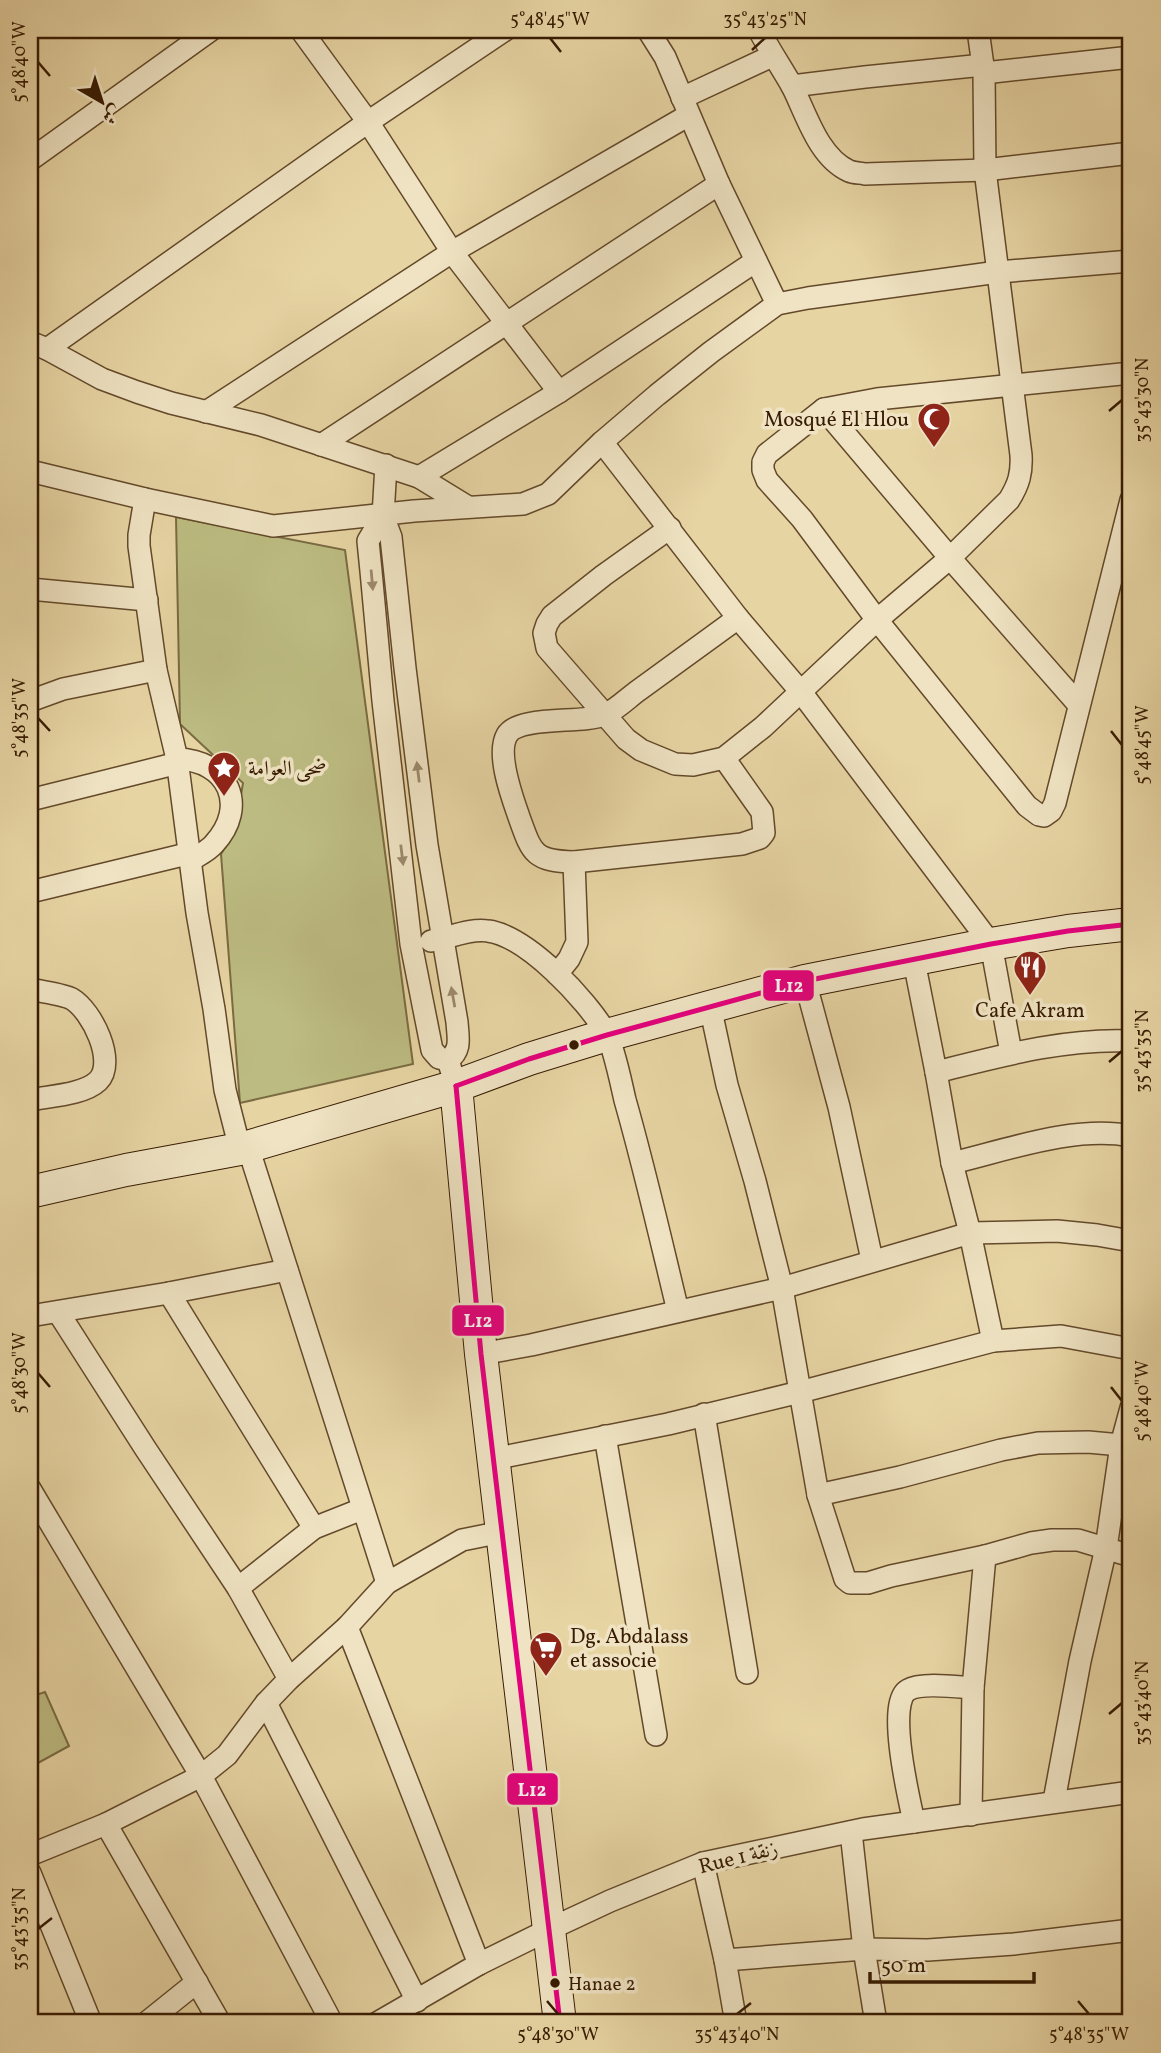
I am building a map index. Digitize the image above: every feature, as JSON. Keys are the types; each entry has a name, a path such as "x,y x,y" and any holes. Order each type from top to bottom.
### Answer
{"street":[{"path":"30,160 211,30"},
{"path":"301,30 368,122 452,252 559,392"},
{"path":"468,507 419,477 261,425 160,399 102,379 38,345 505,30"},
{"path":"648,30 665,58 719,184 777,304"},
{"path":"759,30 792,86 815,135 835,161 849,171 865,174 985,170 1131,153"},
{"path":"670,528 559,610 547,624 544,634 547,648 626,738 641,750 675,764 694,765 724,758 763,727 877,620 950,558 1009,500 1021,477 1021,455 985,170 983,69 978,30"},
{"path":"206,412 452,252 772,56"},
{"path":"792,86 865,77 1131,57"},
{"path":"321,445 719,184"},
{"path":"419,477 559,392 756,261"},
{"path":"30,471 273,526 428,510 523,504 548,494 603,442 711,352 777,304 998,272 1131,261"},
{"path":"1131,373 877,399 824,409 767,454 763,462 767,480 802,519 877,620 1027,806 1039,816 1046,816 1053,808 1079,705 1127,539 1131,500"},
{"path":"824,409 1079,705"},
{"path":"603,442 738,618 801,692 991,944 1011,1053"},
{"path":"386,465 383,516 391,537 428,845 457,1022 459,1047 452,1073 493,1459 560,2023"},
{"path":"145,499 139,535 156,670 178,761 197,913 225,1090 387,1583"},
{"path":"383,516 368,541 411,944 432,1050 452,1073"},
{"path":"30,589 147,600"},
{"path":"724,758 762,812 764,833 760,838 743,844 554,862 544,858 528,844 506,775 504,747 509,732 524,723 547,723 604,715 738,618"},
{"path":"30,701 63,689 156,670"},
{"path":"30,800 178,761 199,762 211,769 224,780 231,792 229,819 215,844 191,856 30,892"},
{"path":"557,974 569,959 577,942 574,862"},
{"path":"30,1192 126,1170 244,1148 452,1073 529,1059 805,981 991,944 1131,924"},
{"path":"411,944 474,931 489,931 506,937 557,974 607,1035 642,1159 678,1311"},
{"path":"914,961 952,1163 993,1341"},
{"path":"805,981 839,1107 872,1260"},
{"path":"30,989 71,999 83,1008 94,1021 105,1066 99,1080 91,1086 30,1100"},
{"path":"710,1006 727,1085 782,1288 818,1495 846,1581 868,1583 1052,1540 1078,1540 1131,1556"},
{"path":"936,1072 1011,1053 1085,1042 1131,1041"},
{"path":"952,1163 1081,1133 1113,1132 1131,1136"},
{"path":"481,1353 531,1345 782,1288 970,1233 1057,1231 1131,1241"},
{"path":"30,1316 169,1293 286,1269"},
{"path":"169,1293 314,1528"},
{"path":"58,1312 238,1588 289,1679"},
{"path":"493,1459 668,1424 993,1341 1061,1336 1131,1349"},
{"path":"1054,1801 1080,1661 1106,1548 1121,1445 1131,1408"},
{"path":"704,1413 747,1673"},
{"path":"605,1436 656,1735"},
{"path":"818,1495 1038,1443 1088,1441 1121,1445"},
{"path":"30,1489 201,1776 332,2023"},
{"path":"238,1588 314,1528 362,1508"},
{"path":"30,1855 106,1824 201,1776 227,1755 266,1703 347,1628 387,1583 462,1540 502,1532"},
{"path":"971,1815 973,1688 985,1556"},
{"path":"347,1628 479,1964"},
{"path":"914,1822 905,1780 898,1723 901,1697 913,1688 973,1688"},
{"path":"266,1703 417,2001"},
{"name":"Rue 1 زنقة","path":"377,2023 479,1964 550,1929 703,1863 851,1832 1131,1792"},
{"path":"106,1824 220,2023"},
{"path":"851,1832 864,1949 876,2023"},
{"path":"703,1863 736,2023"},
{"path":"30,1873 91,2023"},
{"path":"725,1960 864,1949 928,1950 1002,1945 1131,1930"},
{"path":"146,2023 197,1982"}],"shaded area":[{"path":"176,517 345,550 413,1064 240,1103 221,854 235,831 243,783 180,724"},
{"path":"45,1692 69,1746 38,1763 30,1741 30,1697"}],"transit line":[{"name":"L12","path":"456,1086 529,1059 607,1035 805,981 991,944 1131,924"},
{"name":"L12","path":"456,1086 481,1354 560,2023"}],"place":[{"name":"Mosqué El Hlou","path":"934,449"},
{"name":"ضحى العوامة","path":"224,798"},
{"name":"Cafe Akram","path":"1030,997"},
{"name":"Dg. Abdalass et associe","path":"546,1678"},
{"name":"Hanae 2","path":"555,1983"}]}
